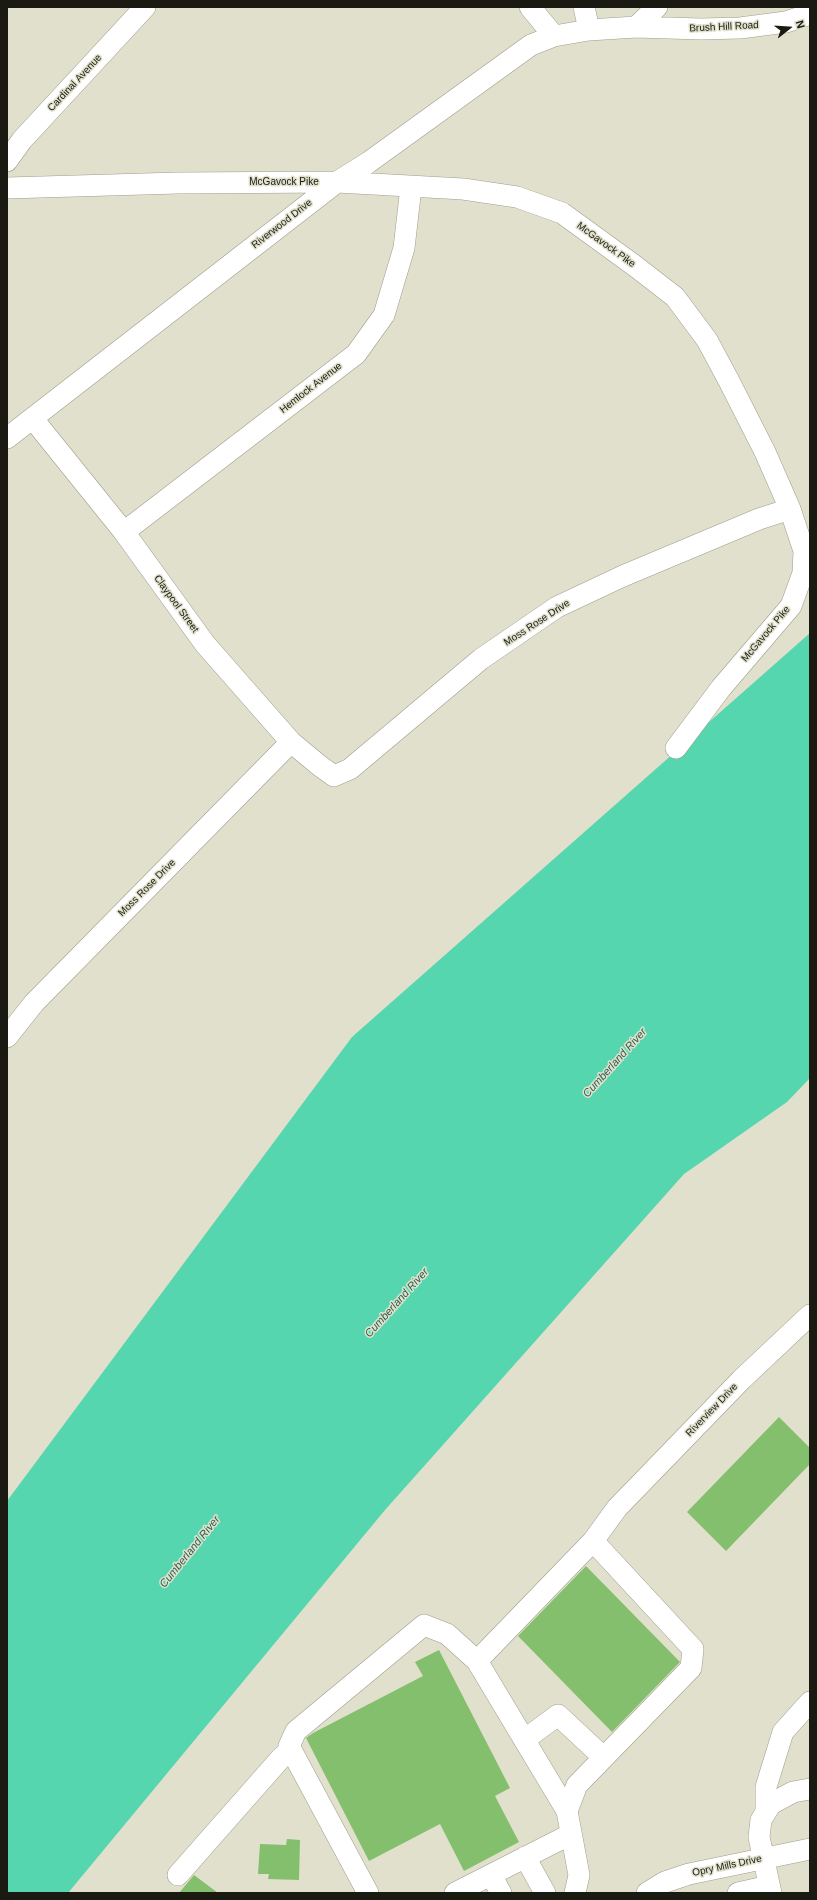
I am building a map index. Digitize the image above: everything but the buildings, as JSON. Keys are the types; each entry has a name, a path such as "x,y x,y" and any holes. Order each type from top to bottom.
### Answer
{"street":[{"name":"Cardinal Avenue","path":"7,161 22,140 145,7"},
{"path":"530,7 554,36"},
{"path":"584,7 589,30"},
{"path":"636,27 657,7"},
{"name":"Brush Hill Road","path":"636,27 701,29 740,28 786,22 810,14"},
{"name":"Riverwood Drive","path":"7,438 336,182 369,162 531,45 554,36 589,30 636,27"},
{"name":"McGavock Pike","path":"7,188 178,183 336,182 463,189 517,197 562,213 617,252 675,297 707,340 765,452 790,509 804,551 803,573 791,606 721,688 676,748"},
{"name":"Hemlock Avenue","path":"124,532 356,354 384,315 404,248 411,187"},
{"name":"Claypool Street","path":"33,419 124,532 205,644 291,742 334,776"},
{"name":"Moss Rose Drive","path":"334,776 350,769 481,659 558,607 630,572 759,519 790,509"},
{"name":"Moss Rose Drive","path":"7,1037 34,1003 291,742"},
{"name":"Riverview Drive","path":"477,1661 593,1541 618,1508 742,1379 810,1315"},
{"path":"567,1811 577,1785 691,1668 693,1649 593,1541"},
{"path":"368,1893 289,1746 296,1731 424,1625 447,1634 477,1661 567,1811 579,1875 575,1893"},
{"path":"766,1812 766,1787 783,1732 810,1702"},
{"path":"524,1740 558,1715 603,1757"},
{"path":"178,1875 281,1758 291,1750"},
{"path":"738,1893 770,1890 759,1837 761,1820 771,1804 793,1792 810,1789"},
{"path":"455,1893 571,1834"},
{"name":"Opry Mills Drive","path":"647,1893 665,1882 688,1874 810,1849"},
{"path":"525,1857 545,1893"},
{"path":"491,1875 501,1893"}],"water":[{"name":"Cumberland River","path":"810,633 810,1078 787,1102 684,1174 385,1510 68,1893 7,1893 7,1501 352,1037"}]}
